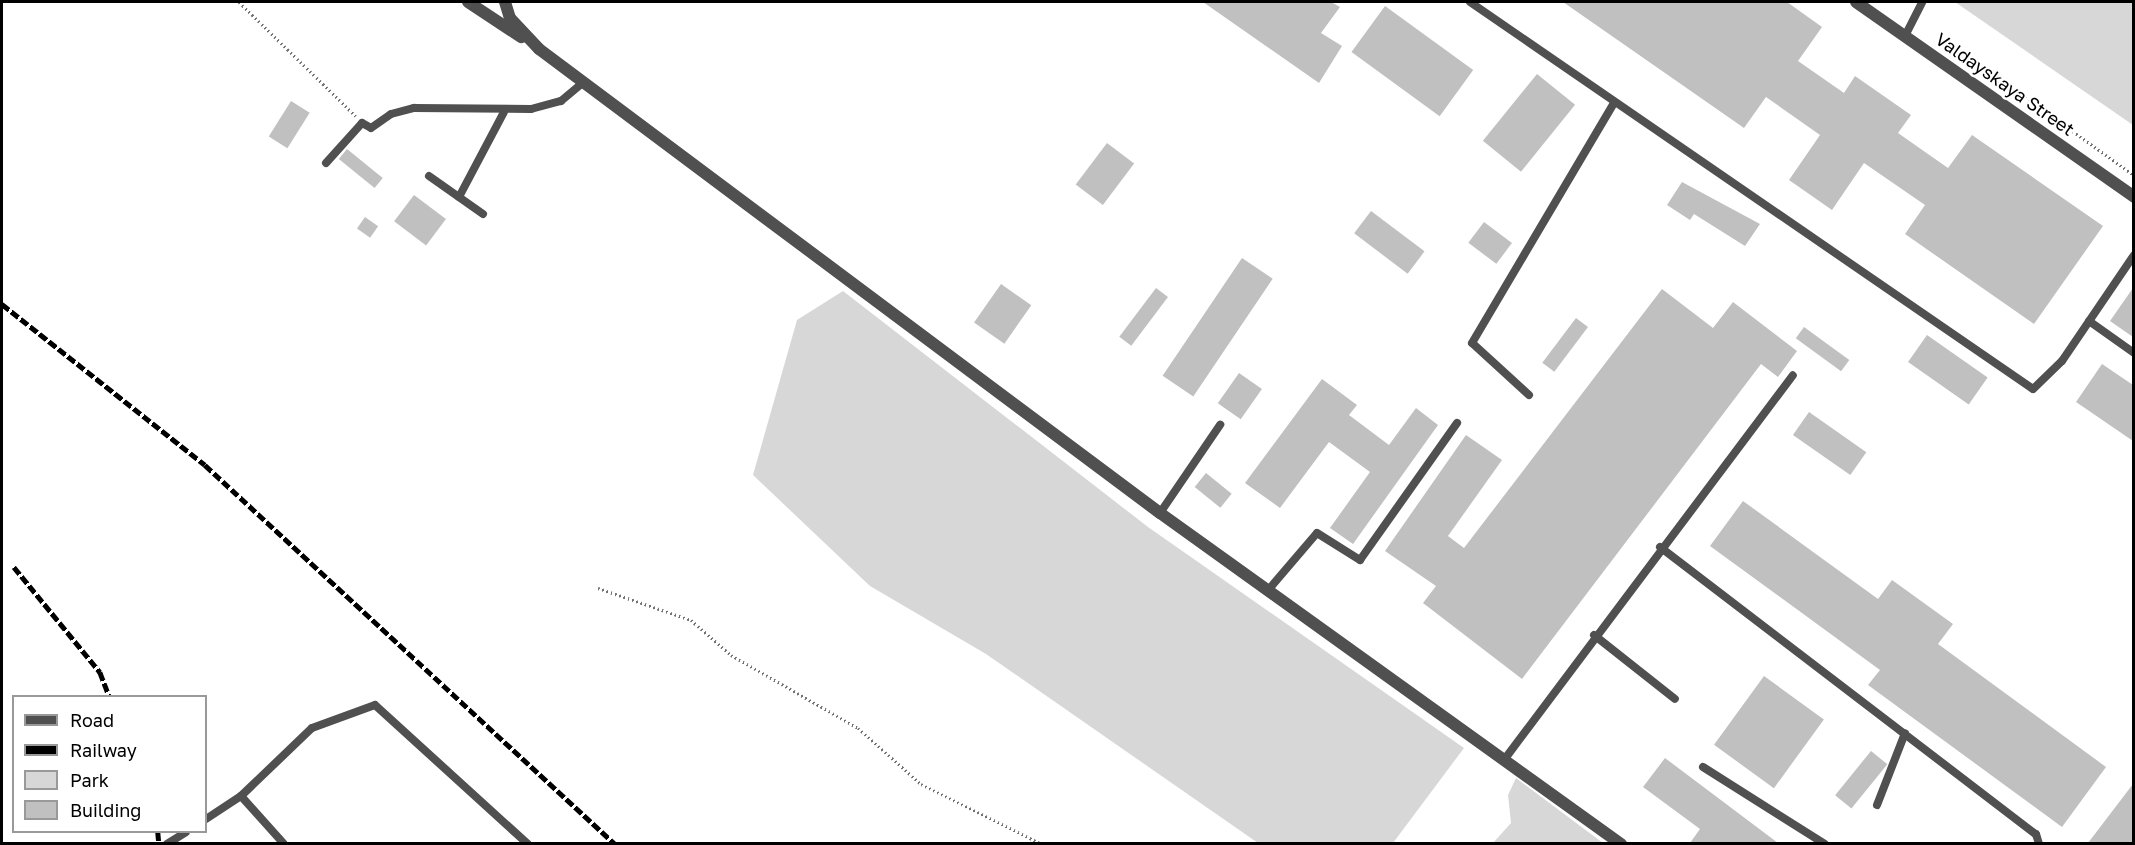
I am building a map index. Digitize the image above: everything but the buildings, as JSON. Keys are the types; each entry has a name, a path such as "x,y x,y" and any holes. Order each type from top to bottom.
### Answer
{"street":[{"path":"468,2 584,82 1160,513 1270,588 1621,843"},
{"path":"505,2 510,18 539,49"},
{"name":"Valdayskaya Street","path":"1856,2 2133,197"}],"lane":[{"path":"1470,2 2033,389 2062,361 2133,255"},
{"path":"1905,36 1922,2"},
{"path":"326,163 362,123 371,128 391,114 414,108 504,112 561,101 584,82"},
{"path":"1529,394 1472,344 1614,103"},
{"path":"459,197 504,112"},
{"path":"429,176 483,214"},
{"path":"2089,321 2133,353"},
{"path":"1504,760 1660,547 1793,375"},
{"path":"1270,588 1317,533 1360,560 1456,423"},
{"path":"1160,513 1220,425"},
{"path":"1660,547 2036,834 2039,843"},
{"path":"1594,635 1675,699"},
{"path":"207,818 241,796 312,728 375,705 528,843"},
{"path":"1877,805 1905,733"},
{"path":"1703,767 1825,843"},
{"path":"241,796 284,843"},
{"path":"167,843 183,833"}],"path":[{"path":"239,2 362,123"},
{"path":"1960,57 2003,81 2133,175"},
{"path":"598,588 692,620 731,655 858,728 921,784 1042,843"}],"green space":[{"path":"1955,2 2133,2 2133,125"},
{"path":"843,291 1148,527 1464,748 1393,843 1258,843 986,654 870,586 753,475 797,320"},
{"path":"1516,778 1603,843 1493,843 1511,823 1508,795"}],"railway":[{"path":"2,304 205,465 615,844"},
{"path":"14,567 100,672 109,695"},
{"path":"158,833 159,844"}]}
